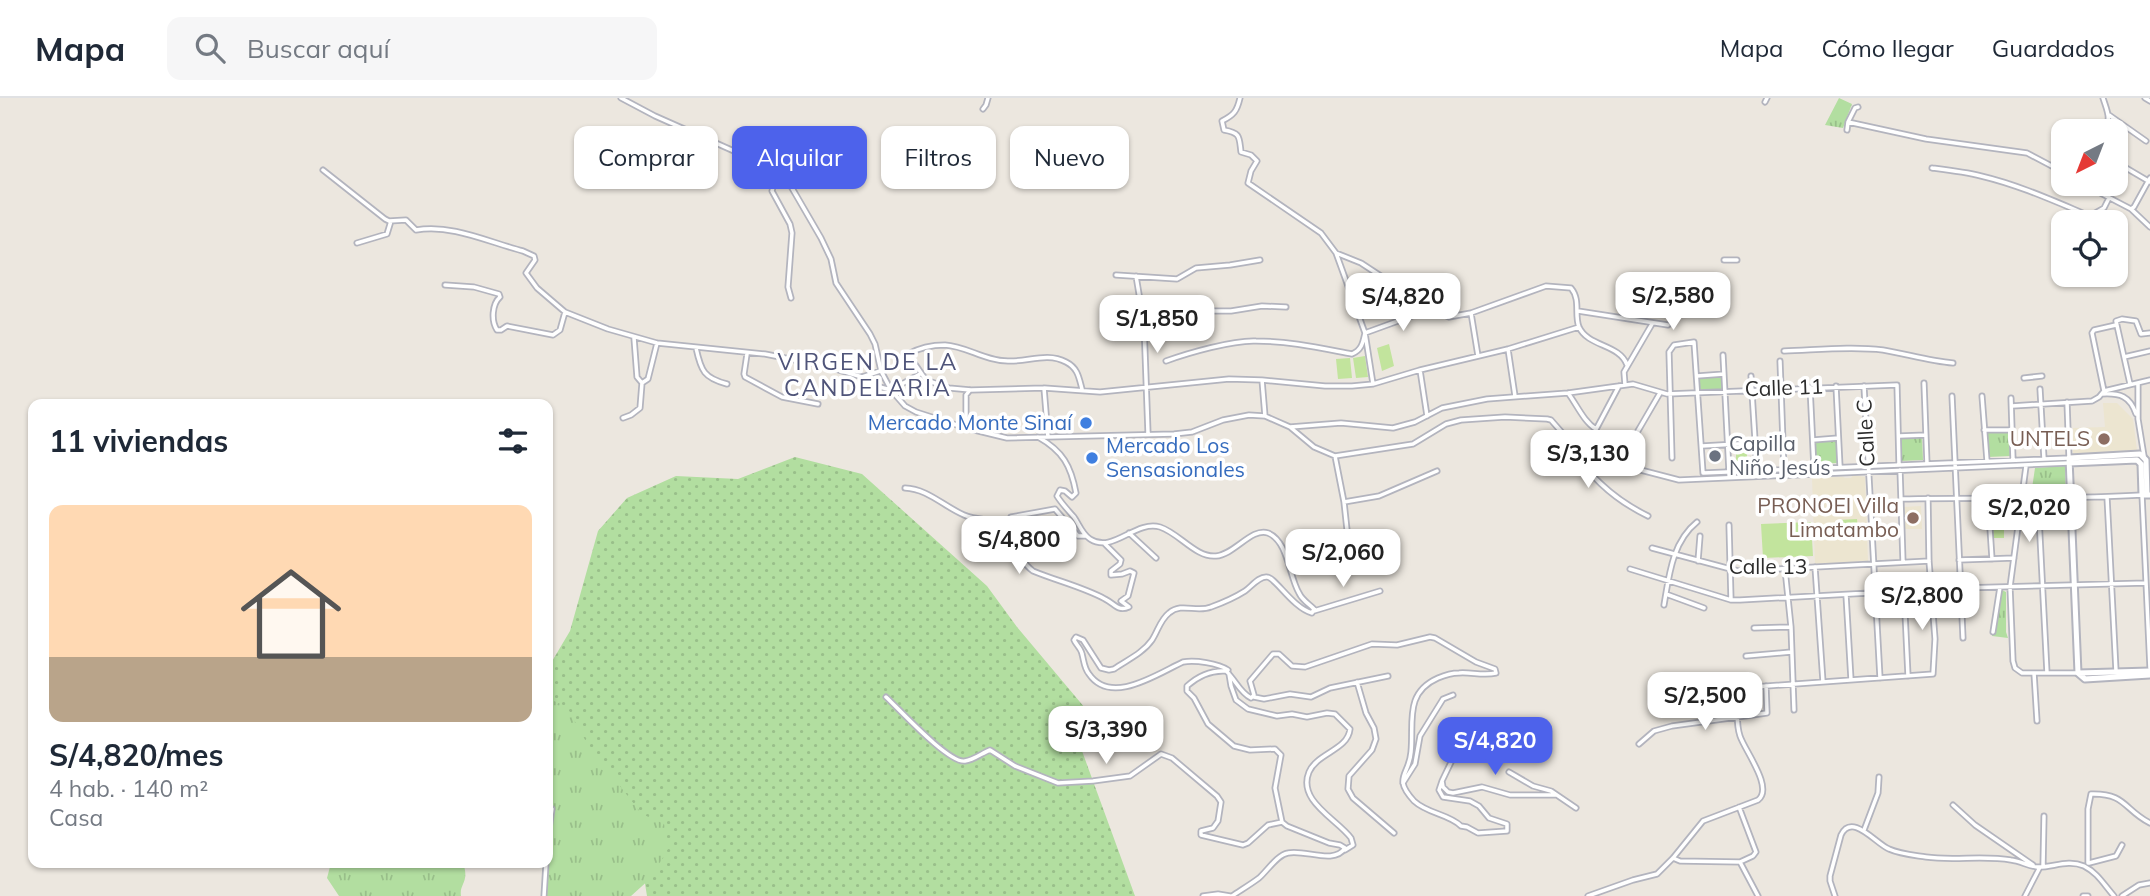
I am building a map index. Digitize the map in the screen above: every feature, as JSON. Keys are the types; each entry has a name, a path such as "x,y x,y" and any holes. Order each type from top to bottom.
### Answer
{"street":[{"path":"621,98 732,150"},
{"path":"983,109 988,98"},
{"path":"1240,98 1236,111 1222,121 1224,130 1237,134 1241,152 1251,155 1257,161 1248,183 1321,233 1336,253 1365,333 1373,384"},
{"path":"2103,98 2109,119"},
{"path":"2145,98 2150,101"},
{"path":"1847,130 1848,122 1858,107"},
{"path":"2109,115 2146,141"},
{"path":"1848,122 1926,139 2027,153 2051,166"},
{"path":"1932,168 1989,178 2090,216 2104,208 2109,198"},
{"path":"2128,168 2150,180 2131,209"},
{"path":"323,170 379,215 391,221 406,220 416,230 452,230 534,256 527,276 565,312 634,338 657,344 765,354 825,366 862,377 876,386 891,390 920,374"},
{"path":"772,189 792,233 788,287 791,298"},
{"path":"793,189 825,245 839,288 875,344 881,370 891,390 905,406 916,412 966,428 1007,438 1192,432 1235,416 1265,416 1290,427 1314,447 1335,456 1413,444 1446,424 1461,420 1539,418 1551,421 1584,452 1610,462 1679,480 1729,473 1814,468 1868,469"},
{"path":"2105,196 2131,209 2150,227"},
{"path":"357,243 387,234 391,221"},
{"path":"1336,253 1361,263 1449,317 1471,313 1546,286 1571,288 1574,291 1579,327 1593,341 1622,356 1628,366"},
{"path":"1116,275 1177,279 1196,268 1260,260"},
{"path":"1724,260 1737,260"},
{"path":"1136,276 1144,324 1148,433"},
{"path":"445,285 474,287 499,294 494,306 493,323 497,330 507,326 553,335 559,330 565,312"},
{"path":"1144,324 1202,311 1286,307"},
{"path":"1365,333 1432,309"},
{"path":"1578,311 1668,325"},
{"path":"1471,313 1478,356"},
{"path":"2130,385 2116,325 2117,319 2136,321 2141,334 2150,333"},
{"path":"1625,386 1624,372 1652,324"},
{"path":"2103,393 2092,332 2116,325"},
{"path":"1082,389 1076,369 1055,358 1007,361 978,356 951,346 935,345 908,356 926,380 971,390 1044,388 1100,392 1220,379 1325,386 1373,384 1508,349 1579,327"},
{"path":"1166,361 1194,352 1249,341 1308,345 1352,354 1358,352 1365,333"},
{"path":"623,418 639,408 642,383 637,377 634,338"},
{"path":"1672,458 1669,352 1674,345 1694,342 1703,476"},
{"path":"642,383 648,379 657,344"},
{"path":"696,348 703,371 713,381 727,384"},
{"path":"1508,349 1515,396"},
{"path":"1784,351 1871,349 1954,363"},
{"path":"2124,357 2150,351"},
{"path":"747,354 745,377 782,397 818,404"},
{"path":"1723,355 1729,473"},
{"path":"1780,360 1784,470"},
{"path":"862,377 881,370"},
{"path":"1420,370 1427,416"},
{"path":"1697,376 1724,374"},
{"path":"1751,376 1757,472"},
{"path":"2024,378 2042,376"},
{"path":"1262,380 1265,416"},
{"path":"2012,406 2092,401 2103,393 2150,380"},
{"path":"1924,383 1927,464"},
{"path":"2138,383 2141,459"},
{"name":"Calle 11","path":"1290,427 1341,423 1393,428 1415,422 1442,408 1461,404 1633,384 1671,394 1897,384 1899,436"},
{"name":"Calle C","path":"1864,385 1880,678"},
{"path":"1584,452 1619,386"},
{"path":"1836,386 1840,467"},
{"path":"1810,387 1814,468"},
{"path":"1044,388 1048,437"},
{"path":"2040,389 2044,459"},
{"path":"966,428 966,395 971,390"},
{"path":"1568,393 1587,422 1596,429"},
{"path":"1628,448 1660,393"},
{"path":"2103,393 2116,393 2128,399 2138,419"},
{"path":"1952,396 1963,638"},
{"path":"1982,396 1987,461"},
{"path":"2011,398 2013,460"},
{"path":"1703,476 2069,461 2140,454 2141,459 2146,460 2144,531 2148,566 2146,583 2150,671 2085,679 2078,673 2075,585 2069,461 2067,402"},
{"path":"1984,430 2012,430"},
{"path":"1562,433 1586,471 1625,505 1648,516"},
{"path":"1903,562 1899,436 1926,435"},
{"path":"905,488 917,489 963,515 980,521 998,521 1004,524 1012,532 1025,565 1033,571 1092,593 1121,610 1127,609 1129,607 1121,601 1128,596 1134,573 1130,571 1122,575 1111,575 1111,571 1121,560 1105,544 1086,536 1057,496 1060,490 1072,497 1076,494 1068,467 1054,446 1038,437"},
{"path":"1813,440 1838,438"},
{"path":"1702,446 1755,443"},
{"path":"1335,456 1348,539"},
{"path":"1900,468 1987,461 2069,461"},
{"path":"2026,463 2010,587 2012,652 2018,671 2116,674"},
{"path":"1344,502 1379,496 1437,471"},
{"path":"1901,499 2071,499 2146,495"},
{"path":"2107,497 2116,674"},
{"path":"1754,687 1933,674 1935,639 1929,561 1928,498"},
{"path":"1988,498 1992,559"},
{"path":"2038,498 2047,673"},
{"path":"1011,517 1055,509 1078,536 1086,536"},
{"path":"1664,605 1675,554 1682,537 1697,523"},
{"path":"1729,525 1731,600"},
{"path":"1105,544 1150,526 1163,528 1207,555 1217,556 1257,533 1266,532 1282,544 1299,594 1314,611"},
{"path":"2144,531 2150,530"},
{"path":"1129,533 1156,558"},
{"path":"1698,561 1700,536"},
{"name":"Calle 13","path":"1652,548 1732,570 1929,561"},
{"path":"1959,560 2014,558"},
{"path":"1815,567 1823,682"},
{"path":"1630,569 1731,600 1961,588 2146,583"},
{"path":"1785,569 1791,627 1794,710"},
{"path":"1380,590 1310,613 1288,598 1273,580 1263,577 1245,591 1209,608 1174,609 1167,614 1142,650 1111,670 1099,666 1083,640 1076,637 1074,640 1082,651 1089,675 1105,687 1130,687 1189,661 1224,666 1246,696 1264,699 1290,694 1311,697 1330,688 1388,677"},
{"path":"1993,632 2000,587"},
{"path":"1904,592 1908,676"},
{"path":"1666,594 1704,608"},
{"path":"1846,594 1851,680"},
{"path":"1754,628 1791,627"},
{"path":"1253,697 1250,681 1275,653 1292,666 1305,667 1372,644 1397,645 1430,637 1476,662 1495,669 1494,674 1456,672 1444,675 1421,689 1413,703 1411,755 1402,777 1403,783 1415,802 1438,816 1455,820 1461,826 1482,833 1507,831 1507,824 1489,818 1473,802 1443,797 1439,790 1454,756"},
{"path":"1746,656 1791,652"},
{"path":"1229,673 1221,670 1206,674 1191,682 1187,691 1194,698 1208,724 1234,746 1250,750 1278,751 1281,759 1275,788 1282,822 1329,843 1344,846 1345,850"},
{"path":"1203,896 1231,896 1262,875 1283,854 1295,852 1334,856 1353,845 1351,838 1311,798 1307,786 1312,767 1349,736 1350,729 1346,723 1331,713 1307,717 1292,714 1277,716 1248,709 1236,699 1229,673"},
{"path":"2034,673 2037,721"},
{"path":"1357,682 1376,739 1372,750 1349,776 1348,789 1353,798 1394,833"},
{"path":"1639,744 1654,731 1710,719 1767,713 1766,686"},
{"path":"1403,783 1415,764 1420,736 1443,699 1453,695"},
{"path":"886,697 925,735 957,760 968,760 990,750 1015,766 1058,783 1130,776 1157,757 1166,755 1221,802 1218,821 1213,828 1201,831 1201,835 1243,845 1268,825 1282,822"},
{"path":"1588,896 1657,874 1703,821 1758,800 1765,794 1755,764 1741,737 1737,716 1738,698"},
{"path":"1509,772 1533,786 1550,791 1576,808"},
{"path":"1864,830 1878,793 1879,777"},
{"path":"1442,781 1444,789 1451,793 1482,787 1510,795 1556,795"},
{"path":"2088,863 2088,809 2091,793 2115,796 2150,823"},
{"path":"1952,805 1975,825 2039,867"},
{"path":"1673,858 1680,861 1740,862 1754,856 1756,852 1739,807"},
{"path":"2025,896 2039,867 2044,816"},
{"path":"1835,896 1830,876 1843,830 1848,827 1864,830 1881,845 1900,852 1933,858 2013,860 2039,867 2062,863 2082,865 2116,856 2122,845"},
{"path":"1740,862 1758,896"},
{"path":"2082,865 2101,878 2114,896"},
{"path":"544,896 546,868"},
{"path":"2122,896 2139,885 2150,883"}],"shaded area":[{"name":"UNTELS","path":"2103,403 2117,403 2133,419 2137,451 2073,455 2073,428 2105,427"},
{"path":"1853,475 1865,477 1868,561 1815,564 1812,478 1851,478"},
{"name":"PRONOEI Villa Limatambo","path":"1921,506 1922,529 1905,529 1904,507"}],"green space":[{"path":"1839,98 1852,104 1843,128 1825,125"},
{"path":"1389,344 1394,366 1382,371 1377,348"},
{"path":"1365,356 1368,377 1356,378 1353,358"},
{"path":"1350,358 1352,378 1338,379 1336,359"},
{"path":"1721,376 1722,389 1700,390 1699,378"},
{"path":"2009,431 2010,456 1988,457 1987,432"},
{"path":"1922,436 1923,460 1901,461 1900,437"},
{"path":"1815,441 1836,441 1837,463 1816,464"},
{"path":"1736,447 1747,447 1747,465 1736,465"},
{"path":"795,457 862,474 987,586 1017,627 1085,708 1082,751 1135,896 647,896 641,859 553,759 553,660 570,631 598,531 627,498 676,476 738,479"},
{"path":"2065,466 2066,496 2031,495 2035,468"},
{"path":"1992,518 2004,518 2004,538 1992,538"},
{"path":"1857,519 1858,531 1839,532 1839,520"},
{"path":"1811,522 1813,556 1763,558 1761,524"},
{"path":"2002,590 2006,592 2008,638 1992,636 1999,593"},
{"path":"553,702 567,707 589,747 642,814 664,824 669,847 651,878 631,896 543,896 544,868 553,868"},
{"path":"330,868 464,868 465,874 461,896 339,896 327,878"}],"place":[{"name":"Mercado Monte Sinaí","path":"1086,423"},
{"name":"UNTELS","path":"2104,439"},
{"name":"Capilla Niño Jesús","path":"1715,456"},
{"name":"Mercado Los Sensasionales","path":"1092,458"},
{"name":"PRONOEI Villa Limatambo","path":"1913,518"}],"district":[{"name":"VIRGEN DE LA CANDELARIA","path":"868,375"}]}
